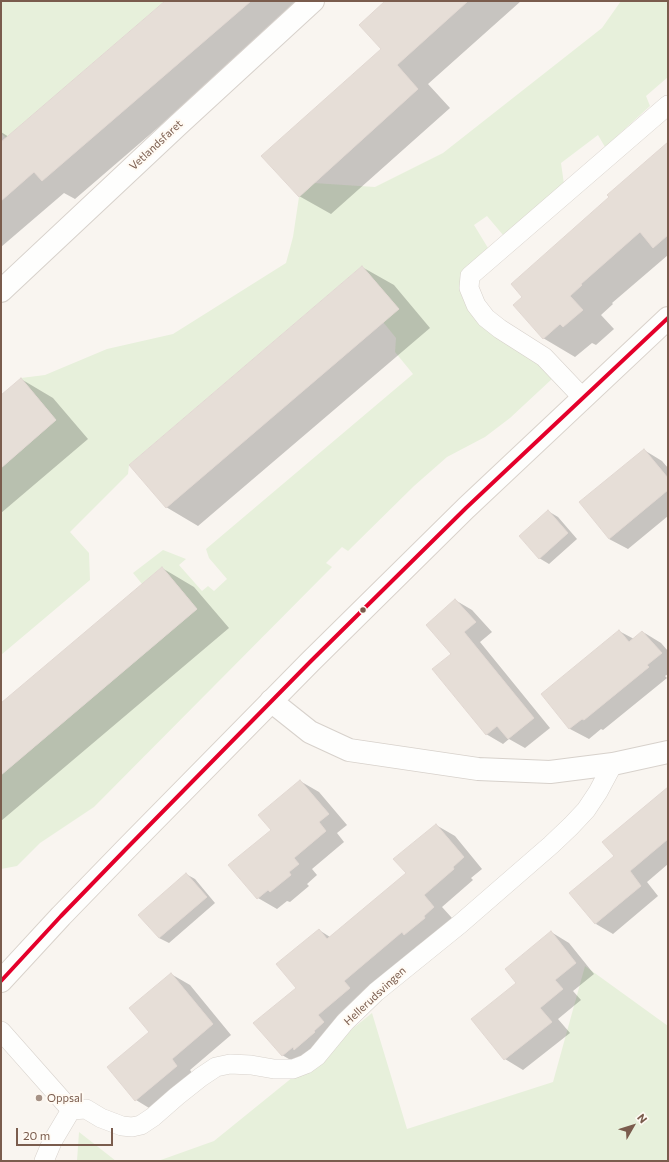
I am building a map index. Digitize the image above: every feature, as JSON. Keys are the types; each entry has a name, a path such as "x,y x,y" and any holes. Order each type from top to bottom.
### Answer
{"main road":[{"name":"Vetlandsfaret","path":"1,291 178,124 313,1"},
{"path":"1,981 72,904 271,702 466,508 582,397 668,318"},
{"path":"271,702 310,732 349,750 478,769 550,772 613,764 668,752"}],"lane":[{"path":"582,397 544,357 500,329 486,318 476,305 469,288 470,276 668,105"},
{"name":"Hellerudsvingen","path":"71,1110 86,1109 101,1118 132,1128 147,1121 201,1077 216,1068 230,1064 251,1065 274,1069 293,1069 306,1064 317,1056 345,1022 376,992 460,924 571,826 586,810 598,792 613,764"},
{"path":"1,1031 71,1110 52,1142 44,1161"}],"green space":[{"path":"1,1 165,1 6,138 1,133"},
{"path":"621,1 668,1 668,77 646,96 650,106 605,147 598,135 561,163 564,184 503,235 487,216 474,225 488,248 462,271 462,289 537,359 553,378 510,418 485,437 447,457 414,486 348,551 342,547 326,563 332,567 94,807 40,843 17,866 1,869 1,775 197,609 162,567 142,584 133,573 163,550 186,559 179,565 202,591 208,586 214,591 227,579 209,558 206,549 413,374 395,352 396,338 383,322 398,309 362,266 129,465 128,474 70,532 89,553 90,580 1,655 1,468 56,420 21,378 45,375 107,349 173,334 286,263 293,237 299,197 314,183 375,187 443,153 602,28"},
{"path":"585,966 668,1026 668,1161 158,1161 214,1141 372,1013 407,1129 553,1082"},
{"path":"79,1132 116,1161 77,1161"}],"building":[{"path":"165,1 251,1 42,181 34,172 1,201 1,142"},
{"path":"385,1 468,1 397,65 418,89 299,197 261,156 381,49 359,25"},
{"path":"668,142 668,235 653,248 640,232 581,284 582,285 570,296 583,310 563,327 560,324 543,339 513,305 522,297 511,284 609,197 607,195"},
{"path":"362,266 399,309 166,508 129,465"},
{"path":"21,378 56,420 1,468 1,395"},
{"path":"644,449 668,478 668,490 609,539 579,502"},
{"path":"548,510 568,533 539,559 519,536"},
{"path":"162,567 197,609 1,775 1,703"},
{"path":"455,599 476,622 464,632 534,718 508,739 497,726 486,735 432,669 451,654 426,625"},
{"path":"619,630 629,642 642,631 662,653 647,665 649,667 584,720 582,719 569,729 541,694"},
{"path":"300,780 329,814 319,822 326,831 294,858 299,864 289,872 291,875 270,892 268,890 257,899 228,865 271,830 258,815"},
{"path":"668,787 668,839 630,871 641,886 595,924 569,893 614,856 602,842"},
{"path":"436,824 464,857 453,867 454,869 424,895 434,907 424,916 425,918 404,935 402,932 344,981 350,988 318,1015 324,1022 294,1050 293,1047 282,1056 253,1023 296,988 276,964 319,929 327,939 406,873 393,859"},
{"path":"186,873 207,897 159,938 138,915"},
{"path":"551,931 576,963 555,980 563,989 540,1008 552,1022 504,1060 471,1019 516,983 505,969"},
{"path":"171,973 213,1024 172,1059 177,1066 135,1101 107,1067 149,1032 129,1008"}],"transit line":[{"path":"1,981 61,916 310,662 466,508 668,318"}],"place":[{"name":"Oppsal","path":"39,1098"}]}
